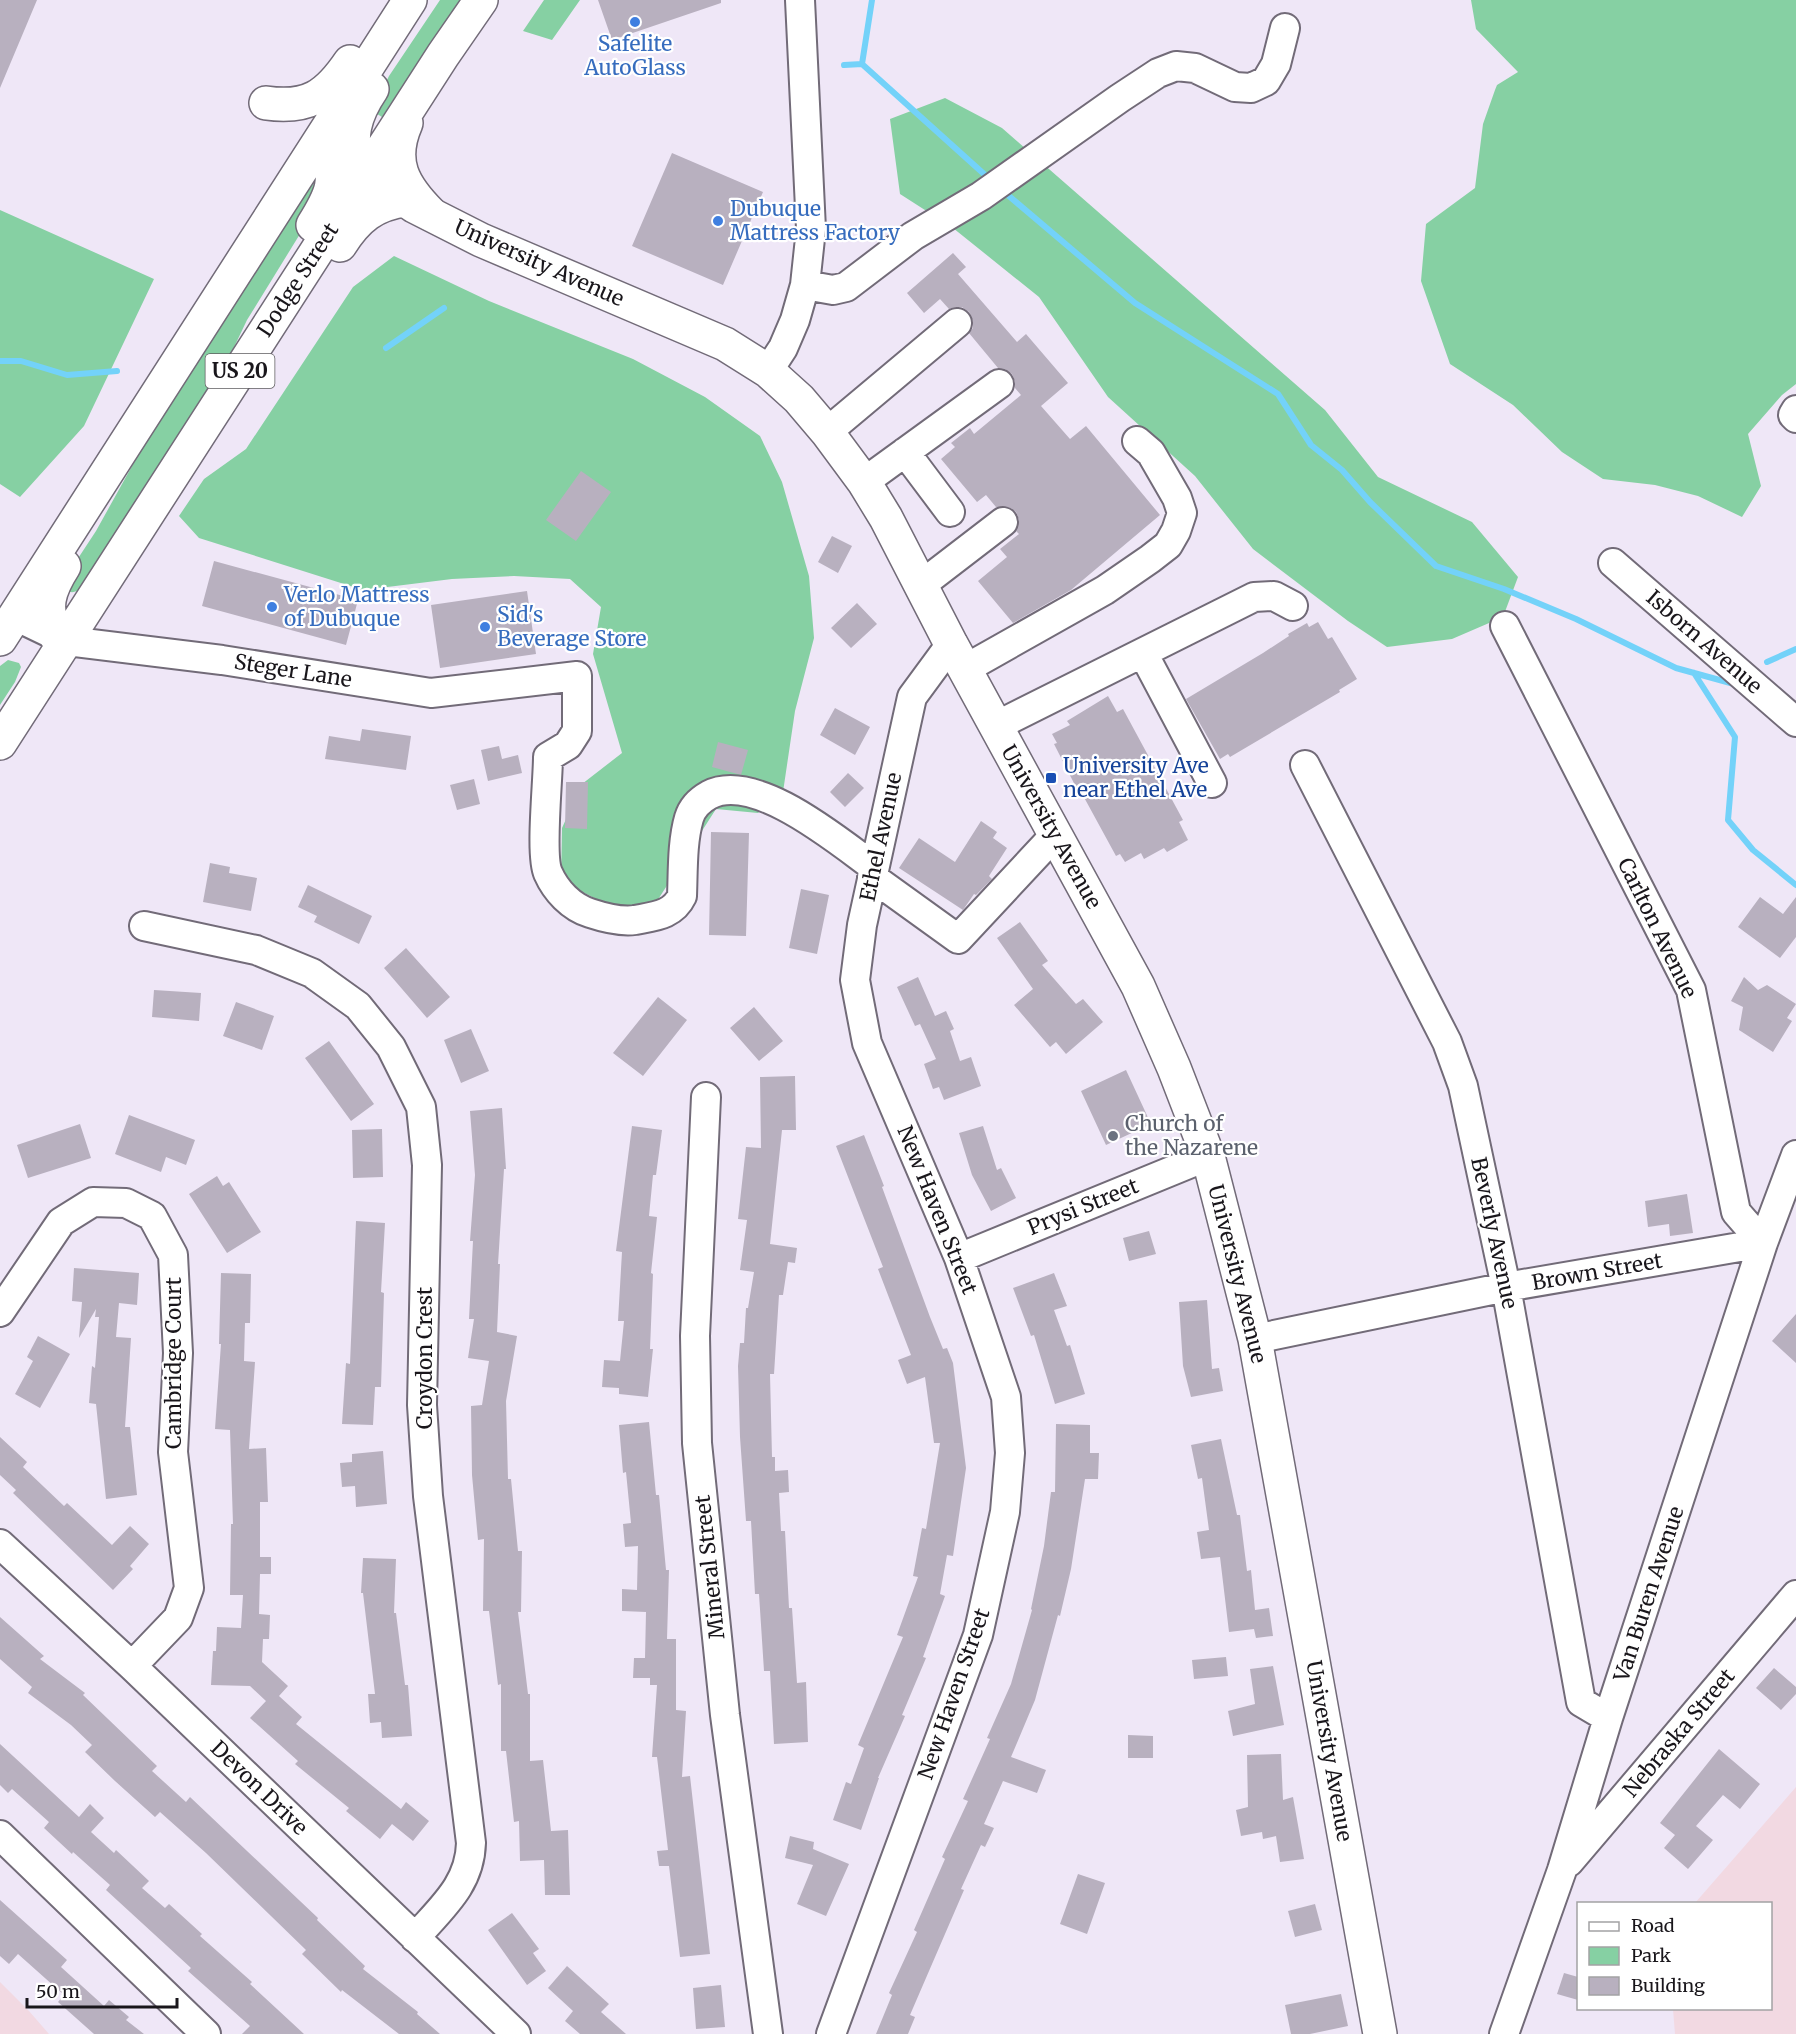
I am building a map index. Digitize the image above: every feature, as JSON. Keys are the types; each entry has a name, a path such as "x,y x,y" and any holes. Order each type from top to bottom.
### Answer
{"main road":[{"path":"266,103 293,104 307,101 329,89 339,78 390,0"},
{"name":"Dodge Street","path":"0,743 34,631 136,426 323,141 410,0"},
{"path":"363,171 352,147 359,110 431,0"},
{"name":"Dodge Street","path":"34,631 235,378 363,171 481,0"},
{"path":"416,97 403,130 399,149 400,171 418,207"},
{"path":"235,378 275,285 328,201 332,190 333,174 323,141"},
{"name":"University Avenue","path":"323,141 363,171 418,207 481,240 725,344 768,370 798,399 826,432 864,482 886,518 958,657 1138,986 1174,1068 1208,1156 1255,1339 1380,2034"},
{"path":"235,378 260,362 283,335 357,221 380,206 418,207"},
{"path":"0,718 23,683 34,659 33,634 48,615 50,595 56,580 98,516 120,469 136,426"}],"street":[{"path":"768,370 783,348 795,320 805,285 811,229 800,0"},
{"path":"805,285 833,290 846,287 913,236 981,196 1120,98 1158,74 1176,66 1195,68 1235,87 1251,88 1266,81 1276,64 1285,28"},
{"path":"826,432 957,323"},
{"path":"864,482 999,384"},
{"path":"958,657 1105,590 1168,545 1182,513 1177,498 1151,453 1137,441"},
{"path":"905,452 950,512"},
{"path":"921,585 1003,522"},
{"name":"Isborn Avenue","path":"1613,563 1796,722"},
{"path":"996,726 1254,597 1274,596 1293,606"},
{"name":"Carlton Avenue","path":"1505,626 1691,990 1736,1212 1763,1243"},
{"name":"Steger Lane","path":"34,631 431,693 577,676 577,731 568,745 548,757 545,853 547,871 561,893 578,909 625,922 663,915 677,906 682,896 689,818 702,799 715,792 735,790 769,798 809,822 873,872"},
{"path":"1143,653 1212,783"},
{"name":"Ethel Avenue","path":"867,1042 855,980 857,954 912,697 958,657"},
{"name":"Beverly Avenue","path":"1305,765 1448,1042 1463,1086 1506,1287 1581,1702 1608,1718"},
{"path":"873,872 958,939 1055,835"},
{"name":"Croydon Crest","path":"144,926 256,951 312,973 358,1006 391,1047 421,1107 427,1164 423,1405 428,1496 471,1851 467,1872 460,1885 415,1938"},
{"name":"New Haven Street","path":"831,2034 978,1635 1005,1512 1010,1453 1006,1397 959,1258 867,1042"},
{"name":"Mineral Street","path":"706,1097 695,1336 697,1443 725,1715 768,2034"},
{"name":"Prysi Street","path":"959,1258 1208,1156"},
{"name":"Van Buren Avenue","path":"1504,2034 1562,1870 1608,1718 1763,1243 1795,1163"},
{"name":"Cambridge Court","path":"0,1312 61,1222 93,1202 126,1203 152,1216 173,1255 178,1353 173,1452 189,1588 178,1618 132,1666"},
{"name":"Brown Street","path":"1255,1339 1506,1287 1763,1243"},
{"name":"Devon Drive","path":"4,1556 132,1666 516,2034"},
{"name":"Nebraska Street","path":"1562,1870 1796,1595"},
{"path":"0,1835 206,2034"}],"shaded area":[{"path":"1796,1787 1796,2034 1675,2034 1673,2010 1772,2010 1772,1902 1696,1902"},
{"path":"0,1982 29,2011 49,2034 0,2034"}],"green space":[{"path":"440,0 460,0 382,117 374,112 381,92 389,76"},
{"path":"544,0 580,0 552,40 523,31"},
{"path":"1471,0 1796,0 1796,384 1782,395 1748,434 1761,486 1742,517 1698,496 1655,485 1603,479 1562,452 1513,405 1450,364 1421,281 1426,224 1475,188 1483,124 1495,90 1497,85 1518,72 1476,29"},
{"path":"945,98 1002,128 1325,410 1378,477 1472,522 1518,577 1503,617 1452,639 1387,647 1348,621 1253,549 1195,476 1108,397 1039,297 953,228 900,194 890,119"},
{"path":"317,185 316,208 247,320 227,362 84,584 76,591 66,591 73,566 96,531 147,439 309,187"},
{"path":"0,210 154,279 84,426 20,497 0,484"},
{"path":"394,256 489,301 633,359 705,397 760,436 782,482 809,576 814,638 795,711 783,792 758,813 716,809 650,912 610,906 561,881 562,828 582,784 622,753 593,654 601,607 570,579 514,576 452,579 363,590 199,538 179,516 204,479 246,449 353,287"},
{"path":"8,660 19,663 21,667 15,682 0,705 0,666"}],"building":[{"path":"0,0 37,0 0,88"},
{"name":"Safelite AutoGlass","path":"598,0 721,0 721,3 612,40"},
{"path":"672,153 763,192 723,285 632,246"},
{"path":"953,253 966,267 958,274 1017,342 1026,334 1068,383 1041,406 1070,439 1086,426 1160,515 1071,590 1013,623 978,581 1007,557 1000,549 1019,534 1016,531 1019,520 1016,512 1009,507 996,507 986,495 977,502 941,459 955,447 951,443 970,428 974,434 1021,395 1015,388 1012,374 1005,369 998,368 969,333 973,328 973,321 969,312 962,307 949,309 940,299 924,313 907,293"},
{"path":"581,471 611,492 576,541 546,520"},
{"path":"832,536 852,546 838,573 818,562"},
{"path":"214,561 358,600 346,645 202,606"},
{"path":"527,591 536,654 440,668 431,605"},
{"path":"857,603 877,624 851,648 831,628"},
{"path":"1318,622 1328,639 1332,637 1357,679 1339,690 1340,692 1230,757 1228,754 1220,759 1186,699 1263,653 1289,636 1288,634 1307,623 1309,627"},
{"path":"1108,696 1117,712 1123,709 1183,820 1179,822 1188,840 1167,852 1164,848 1144,859 1141,853 1125,862 1120,854 1116,856 1054,744 1057,743 1052,734 1070,725 1067,721"},
{"path":"835,708 870,727 855,755 820,735"},
{"path":"362,729 411,736 406,770 325,759 329,736 360,741"},
{"path":"718,742 748,750 741,775 712,767"},
{"path":"499,746 502,759 518,755 522,773 488,781 481,750"},
{"path":"848,773 864,788 845,807 830,792"},
{"path":"474,779 480,804 457,810 450,785"},
{"path":"566,782 588,782 587,829 565,828"},
{"path":"981,821 997,832 993,838 1007,848 989,876 992,879 976,895 974,894 963,910 899,868 919,838 955,862"},
{"path":"711,832 749,833 746,936 709,935"},
{"path":"210,863 230,867 229,873 257,878 251,911 203,902"},
{"path":"308,885 372,916 359,944 314,922 317,916 298,907"},
{"path":"801,889 829,895 817,954 789,948"},
{"path":"1760,897 1783,914 1796,897 1796,937 1780,958 1738,927"},
{"path":"1020,922 1048,961 1042,965 1076,1004 1083,999 1103,1022 1066,1054 1056,1042 1050,1047 1014,1005 1033,989 997,938"},
{"path":"406,948 450,997 427,1018 384,968"},
{"path":"918,977 935,1016 946,1011 954,1029 950,1031 960,1061 971,1057 981,1086 944,1100 939,1087 933,1089 924,1064 936,1059 920,1024 915,1026 897,987"},
{"path":"1744,977 1758,990 1767,985 1796,1004 1787,1018 1792,1021 1773,1052 1739,1030 1743,1007 1731,1001"},
{"path":"154,990 201,993 199,1021 152,1017"},
{"path":"658,997 687,1020 643,1076 613,1053"},
{"path":"236,1002 274,1016 262,1050 223,1036"},
{"path":"754,1007 783,1041 759,1061 730,1028"},
{"path":"471,1029 489,1071 461,1083 444,1040"},
{"path":"329,1041 374,1104 351,1121 305,1058"},
{"path":"1126,1070 1151,1124 1106,1145 1081,1091"},
{"path":"795,1076 796,1130 782,1130 770,1244 797,1248 795,1263 788,1262 783,1295 779,1295 774,1374 770,1374 772,1457 775,1457 775,1471 788,1470 789,1492 779,1493 781,1531 785,1531 789,1608 792,1608 797,1683 806,1682 808,1742 774,1744 770,1671 764,1671 759,1594 755,1594 751,1521 746,1521 740,1437 738,1366 740,1343 744,1343 746,1308 748,1308 754,1272 740,1270 747,1220 738,1219 746,1147 761,1148 760,1077"},
{"path":"502,1108 506,1169 504,1169 498,1264 500,1264 497,1332 517,1336 506,1401 508,1479 511,1479 518,1551 522,1551 521,1612 518,1612 528,1694 530,1694 530,1761 543,1760 551,1831 568,1830 570,1895 545,1895 544,1860 520,1861 519,1821 514,1822 506,1751 501,1751 501,1684 498,1685 489,1611 483,1611 484,1539 478,1540 472,1475 471,1406 482,1405 489,1361 468,1358 474,1319 469,1319 473,1241 470,1241 475,1175 470,1111"},
{"path":"129,1115 195,1140 186,1165 166,1157 161,1172 115,1154"},
{"path":"80,1124 91,1158 28,1178 17,1145"},
{"path":"632,1126 662,1130 656,1175 653,1175 649,1216 657,1217 651,1273 653,1274 650,1349 653,1349 648,1397 619,1394 619,1388 602,1387 604,1360 620,1361 624,1321 618,1321 622,1252 616,1251"},
{"path":"983,1126 997,1170 1001,1168 1016,1198 991,1211 972,1175 959,1133"},
{"path":"382,1129 383,1177 353,1178 352,1130"},
{"path":"864,1135 930,1317 943,1349 947,1348 953,1363 966,1468 953,1556 947,1555 940,1594 945,1596 923,1657 926,1658 902,1715 905,1716 878,1778 861,1830 833,1820 846,1782 851,1784 864,1748 858,1745 903,1637 897,1635 918,1577 913,1576 922,1528 926,1529 940,1443 934,1443 925,1377 907,1384 898,1360 911,1355 878,1269 883,1267 836,1146"},
{"path":"217,1176 223,1186 229,1182 261,1232 227,1253 189,1194"},
{"path":"1687,1194 1693,1233 1670,1236 1669,1224 1648,1227 1645,1201"},
{"path":"356,1221 385,1223 381,1292 384,1293 381,1387 375,1387 373,1425 342,1424 346,1363 350,1364"},
{"path":"1149,1231 1156,1254 1129,1261 1123,1238"},
{"path":"74,1268 139,1273 137,1305 119,1303 116,1337 131,1338 125,1427 130,1427 137,1495 106,1499 96,1404 89,1403 92,1366 95,1368 99,1317 95,1317 96,1309 79,1338 82,1302 72,1301"},
{"path":"221,1273 251,1274 250,1323 245,1323 244,1361 255,1362 249,1449 266,1448 268,1502 260,1502 260,1557 271,1557 271,1574 260,1574 259,1614 270,1615 269,1639 263,1639 262,1662 288,1686 279,1696 302,1717 296,1724 401,1809 406,1802 429,1821 413,1841 392,1824 380,1839 346,1811 349,1808 295,1764 298,1761 250,1718 266,1701 250,1686 211,1685 217,1627 241,1628 243,1595 230,1595 231,1524 233,1524 230,1430 215,1429 221,1344 219,1344"},
{"path":"1054,1273 1067,1306 1054,1310 1067,1346 1070,1345 1085,1394 1055,1404 1034,1335 1031,1336 1013,1288"},
{"path":"1207,1300 1212,1369 1219,1368 1223,1391 1191,1397 1183,1366 1179,1302"},
{"path":"1796,1314 1796,1363 1772,1341"},
{"path":"38,1336 70,1354 40,1408 15,1394 33,1361 27,1357"},
{"path":"649,1422 666,1570 669,1570 667,1639 676,1639 676,1710 686,1711 682,1777 690,1776 710,1954 680,1957 669,1866 659,1866 657,1851 668,1850 657,1757 652,1757 657,1685 650,1685 650,1678 633,1678 634,1658 645,1658 646,1612 622,1611 622,1589 637,1590 638,1546 625,1547 623,1524 631,1523 626,1472 623,1473 619,1425"},
{"path":"1056,1424 1090,1425 1090,1453 1099,1453 1098,1479 1085,1479 1071,1569 1060,1616 1058,1615 1035,1700 1011,1757 1046,1770 1037,1793 1003,1781 984,1824 994,1828 985,1847 981,1845 961,1889 964,1890 910,2015 915,2017 908,2034 876,2034 892,1995 889,1993 917,1932 914,1930 945,1859 942,1857 968,1801 963,1799 990,1739 987,1738 1011,1684 1032,1610 1051,1492 1055,1492"},
{"path":"0,1437 27,1462 23,1467 64,1506 67,1503 112,1545 130,1526 149,1544 130,1566 133,1569 113,1590 13,1493 16,1490 0,1475"},
{"path":"1221,1439 1237,1515 1240,1515 1247,1571 1251,1570 1255,1610 1269,1608 1273,1636 1256,1638 1254,1629 1229,1632 1220,1557 1201,1559 1197,1532 1209,1530 1202,1478 1198,1479 1191,1445"},
{"path":"383,1451 387,1504 356,1507 355,1486 342,1487 340,1463 352,1462 352,1454"},
{"path":"363,1558 396,1559 394,1613 396,1613 405,1685 408,1685 412,1736 382,1738 381,1722 370,1723 368,1694 375,1694 363,1593 361,1593"},
{"path":"0,1617 44,1656 40,1659 85,1693 83,1695 157,1766 152,1771 186,1802 190,1797 318,1918 317,1920 365,1966 363,1969 418,2012 417,2014 440,2034 399,2034 342,1990 341,1992 302,1954 306,1950 206,1853 160,1812 155,1817 115,1781 85,1752 92,1745 71,1725 28,1693 32,1687 0,1659"},
{"path":"1226,1657 1228,1676 1194,1679 1192,1660"},
{"path":"1273,1666 1284,1725 1233,1736 1228,1711 1255,1704 1250,1669"},
{"path":"1774,1668 1796,1687 1796,1694 1781,1710 1756,1688"},
{"path":"1128,1735 1153,1736 1153,1758 1128,1758"},
{"path":"0,1744 79,1817 90,1804 104,1818 91,1832 114,1853 116,1850 149,1881 142,1888 165,1908 169,1904 304,2034 242,2034 250,2026 188,1971 191,1968 106,1890 110,1885 44,1828 49,1822 12,1789 8,1793 0,1785"},
{"path":"1719,1749 1760,1784 1740,1809 1723,1795 1696,1826 1713,1840 1688,1869 1664,1848 1675,1835 1660,1823"},
{"path":"1281,1754 1283,1800 1293,1797 1304,1859 1280,1862 1276,1836 1263,1839 1262,1832 1241,1836 1236,1810 1248,1807 1247,1755"},
{"path":"790,1836 814,1842 813,1849 849,1864 826,1916 797,1904 813,1865 785,1858"},
{"path":"1078,1874 1105,1883 1087,1934 1060,1924"},
{"path":"0,1900 67,1960 61,1967 104,2006 109,2000 129,2017 126,2020 144,2034 94,2034 58,2002 64,1995 18,1954 9,1964 0,1956"},
{"path":"1315,1904 1322,1930 1295,1937 1288,1911"},
{"path":"512,1913 539,1949 533,1953 546,1971 527,1985 488,1930"},
{"path":"567,1966 609,2004 601,2012 626,2034 580,2034 565,2021 573,2011 548,1988"},
{"path":"1564,1973 1577,1977 1577,2000 1557,1994"},
{"path":"721,1985 725,2027 696,2029 693,1988"},
{"path":"1341,1994 1348,2026 1310,2034 1291,2034 1285,2005"}],"waterway":[{"path":"862,64 872,0"},
{"path":"862,64 984,174"},
{"path":"844,65 862,64"},
{"path":"1003,191 1135,303 1278,394 1311,445 1342,470 1370,502 1436,566 1504,589 1576,619 1676,668 1734,684"},
{"path":"386,348 444,308"},
{"path":"0,361 21,361 67,375 117,371"},
{"path":"1767,662 1796,649"},
{"path":"1694,673 1735,737 1728,820 1753,850 1796,885"}],"place":[{"name":"Safelite AutoGlass","path":"635,22"},
{"name":"Dubuque Mattress Factory","path":"718,221"},
{"name":"Verlo Mattress of Dubuque","path":"272,607"},
{"name":"Sid's Beverage Store","path":"485,627"},
{"name":"University Ave near Ethel Ave","path":"1051,778"},
{"name":"Church of the Nazarene","path":"1113,1136"}]}
